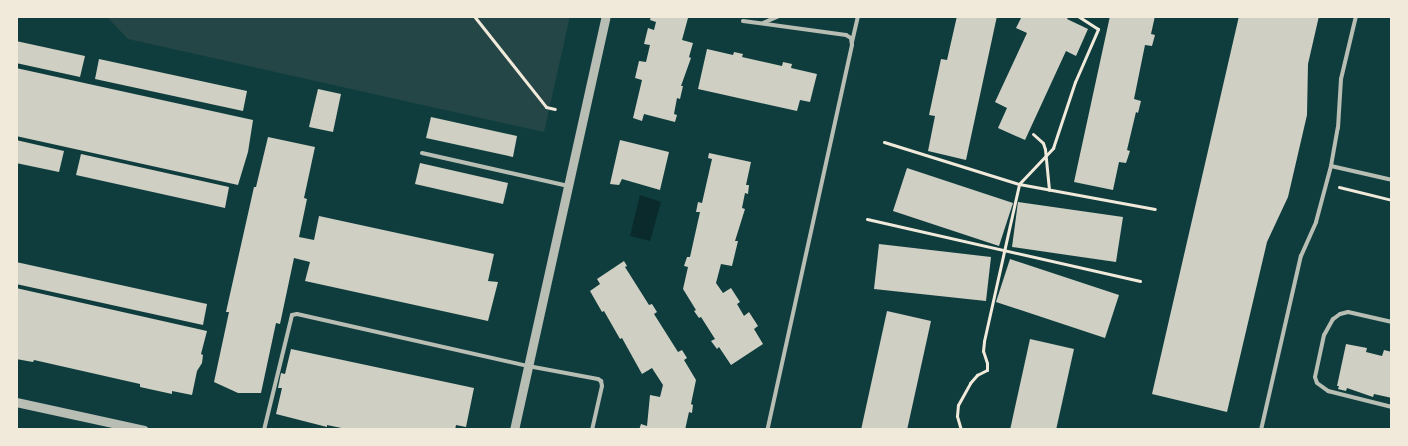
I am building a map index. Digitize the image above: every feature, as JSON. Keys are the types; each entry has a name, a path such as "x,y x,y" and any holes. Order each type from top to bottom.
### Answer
{"street":[{"path":"514,430 606,16"},
{"path":"16,402 144,430"}],"lane":[{"path":"761,24 779,16"},
{"path":"767,430 858,16"},
{"path":"1261,430 1300,256 1316,222 1331,166 1338,128 1341,79 1356,16"},
{"path":"743,21 846,35 851,38 852,44"},
{"path":"422,153 568,186"},
{"path":"1331,166 1392,180"},
{"path":"1392,322 1348,312 1340,314 1333,319 1324,335 1315,377 1317,383 1328,392 1392,407"},
{"path":"264,430 292,315 528,366 598,379 601,381 592,430"}],"path":[{"path":"474,16 546,108 555,109"},
{"path":"961,430 957,416 958,405 970,383 977,375 987,370 983,351 1019,184 1048,156 1053,148 1075,82 1098,29 1078,16"},
{"path":"1033,134 1043,143 1048,156 1049,190"},
{"path":"884,142 1019,184 1155,209"},
{"path":"1341,188 1392,200"},
{"path":"867,219 1006,249 1140,281"}],"shaded area":[{"path":"106,16 570,16 544,132 128,39"},
{"path":"640,195 661,202 650,241 630,236"}],"building":[{"path":"651,16 691,16 688,18 682,40 693,43 689,57 691,58 681,86 683,86 680,99 677,98 674,114 677,115 675,122 644,114 642,121 633,118 642,80 635,78 639,61 646,62 650,45 644,44 648,28 654,30 656,22 650,20"},
{"path":"957,16 997,16 966,160 928,151 935,116 929,115 941,59 947,60"},
{"path":"1022,16 1069,16 1067,19 1088,29 1076,56 1066,51 1025,140 998,128 1007,108 995,102 1027,33 1016,28"},
{"path":"1110,16 1155,16 1151,34 1155,35 1152,46 1145,45 1134,99 1141,101 1138,113 1136,112 1127,150 1130,151 1126,163 1119,162 1113,190 1074,182"},
{"path":"1239,16 1319,16 1308,64 1307,115 1288,197 1267,242 1227,412 1152,394"},
{"path":"16,41 85,56 80,77 16,63"},
{"path":"707,49 733,55 734,52 743,54 742,57 782,66 783,62 792,64 791,68 817,74 810,102 800,100 797,111 698,89"},
{"path":"99,59 247,91 243,111 95,79"},
{"path":"16,68 253,120 248,152 238,185 16,136"},
{"path":"318,89 341,94 333,132 309,127"},
{"path":"431,117 517,136 513,157 426,138"},
{"path":"268,137 315,147 304,198 307,199 299,237 314,240 319,216 494,254 488,281 498,282 488,321 305,281 310,262 294,258 280,324 276,323 261,393 238,393 214,382 229,312 226,312 254,187 256,187"},
{"path":"16,140 64,151 59,172 16,163"},
{"path":"620,140 669,152 660,190 622,179 619,185 610,184"},
{"path":"709,153 751,162 746,185 749,185 748,194 745,193 742,208 745,209 735,241 738,241 732,266 721,264 716,283 723,293 731,288 740,302 737,304 744,316 749,312 758,326 754,329 763,344 731,365 719,347 717,349 711,341 715,339 701,317 699,318 694,311 696,310 683,289 688,267 684,266 687,257 690,257 700,212 696,212 698,202 702,203 712,159 708,158"},
{"path":"81,154 229,187 225,208 76,175"},
{"path":"420,163 508,183 503,204 415,184"},
{"path":"907,168 1013,203 999,246 893,211"},
{"path":"1018,202 1123,217 1116,262 1012,247"},
{"path":"879,244 991,257 986,301 874,289"},
{"path":"1010,259 1119,295 1105,338 996,302"},
{"path":"624,261 627,266 625,267 649,305 652,304 657,312 654,314 678,352 682,350 687,358 684,360 696,380 691,404 693,405 692,413 689,412 685,430 639,430 641,424 647,426 650,395 660,397 663,385 652,368 642,374 622,338 620,339 590,291 600,284 597,279"},
{"path":"16,262 207,304 203,325 16,284"},
{"path":"16,288 207,331 201,354 203,355 202,363 197,371 192,395 172,391 172,394 140,387 140,384 34,360 33,362 16,359"},
{"path":"887,311 931,321 907,430 861,430"},
{"path":"1030,339 1074,349 1056,430 1010,430"},
{"path":"1346,344 1367,348 1366,352 1382,356 1384,350 1392,352 1392,398 1374,394 1373,397 1347,388 1346,391 1338,389 1339,386 1337,386"},
{"path":"291,349 474,388 466,427 456,425 455,430 351,430 327,425 327,427 276,414 282,388 278,388 281,373 285,374"}]}
